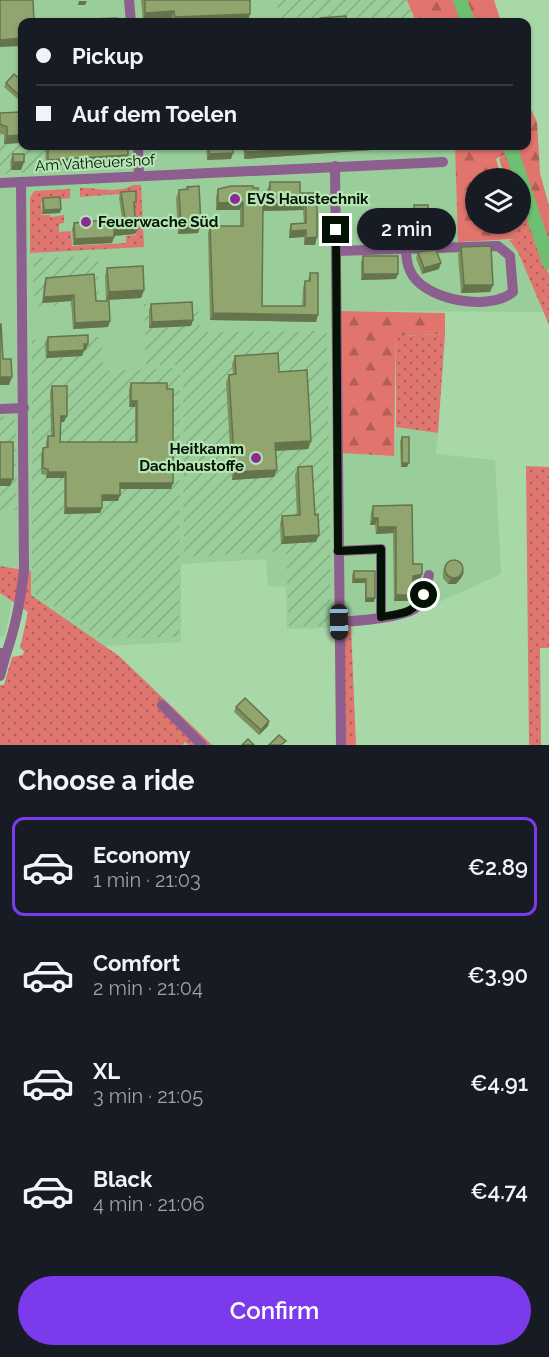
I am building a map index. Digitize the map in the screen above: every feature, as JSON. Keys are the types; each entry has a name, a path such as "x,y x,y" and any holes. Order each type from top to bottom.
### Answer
{"street":[{"path":"129,0 131,18"},
{"path":"138,150 139,176"},
{"name":"Am Vatheuershof","path":"0,183 442,162"},
{"path":"336,166 340,745"},
{"path":"0,676 3,654 21,598 24,569 21,182"},
{"path":"336,251 498,246 510,256 513,292 508,296 476,302 454,300 427,289 414,278 407,266 406,249"},
{"path":"0,409 24,408"},
{"path":"338,551 381,549 381,617"},
{"path":"339,622 404,613 416,608 424,595 429,574"},
{"path":"162,705 202,745"}],"shaded area":[{"path":"0,0 407,0 414,18 18,18 18,150 455,150 458,241 509,240 518,252 545,312 340,311 341,453 393,456 396,427 438,433 436,454 495,460 501,574 417,612 383,622 351,627 287,629 286,587 268,586 266,559 181,564 181,642 105,646 30,595 24,569 0,566"},
{"path":"277,0 407,0 414,18 278,18"},
{"path":"18,114 18,150 131,150 132,160 123,167 0,174 0,115"},
{"path":"508,151 514,168 502,168 499,159"},
{"path":"133,185 141,185 144,247 30,253 30,198 34,191 70,189 70,198 41,202 42,215 51,217 64,215 64,223 59,224 59,232 71,231 72,246 126,243 126,236 136,235 137,220 133,220 134,197 120,197 119,194 80,197 80,188 120,190"},
{"path":"531,219 549,275 549,325 518,252 509,240 514,239 512,234 531,234"},
{"path":"98,256 99,303 34,307 33,258"},
{"name":"Heitkamm Dachbaustoffe","path":"198,303 200,332 327,331 331,626 289,626 286,551 184,557 183,365 146,365 144,304"},
{"path":"445,334 438,433 396,427 396,336"},
{"path":"101,337 103,371 180,368 179,637 100,638 32,592 32,340"},
{"path":"10,416 16,422 17,510 0,510 0,417"},
{"path":"526,466 549,467 549,648 540,648 541,745 529,745"},
{"path":"0,566 31,571 31,595 119,656 212,745 188,745 185,742 183,745 0,745 0,685 4,685 12,657 23,655 24,651 20,648 28,612 0,593"},
{"path":"0,593 12,602 5,635 0,638"},
{"path":"351,627 356,745 343,745 344,628"}],"green space":[{"path":"407,0 494,0 500,18 414,18"},
{"path":"531,109 537,122 540,173 549,206 549,248 531,196 531,168 522,168 515,150 531,150"},
{"path":"455,150 513,150 496,159 499,168 465,168 465,234 513,234 515,239 458,242"},
{"path":"340,311 445,313 445,334 396,336 394,456 341,453"}],"building":[{"path":"0,0 33,0 34,18 18,18 18,38 0,40"},
{"path":"145,0 250,0 250,14 175,17 174,11 145,13"},
{"path":"346,16 346,18 320,18"},
{"path":"14,74 18,78 18,94 6,83"},
{"path":"18,112 18,135 7,136 7,127 0,124 0,113"},
{"path":"48,150 128,150 128,155 48,160"},
{"path":"209,150 233,150 233,153 209,154"},
{"path":"246,150 278,150 246,152"},
{"path":"13,154 24,154 24,162 13,162"},
{"path":"270,182 300,182 300,193 317,193 317,237 306,238 306,230 291,231 291,224 306,223 306,203 263,204 262,306 305,306 305,281 310,281 310,273 318,273 318,315 213,313 210,226 243,226 243,202 218,203 218,189 231,186 253,186 253,188 258,188 258,196 270,196"},
{"path":"199,186 201,225 181,226 179,190"},
{"path":"136,191 136,202 134,202 138,229 114,230 114,237 75,239 74,223 125,218 121,192"},
{"path":"60,197 61,209 44,210 43,198"},
{"path":"414,205 428,205 429,213 414,214"},
{"path":"491,246 493,285 464,285 461,247"},
{"path":"436,250 441,263 424,268 418,252"},
{"path":"363,256 398,256 398,274 363,274"},
{"path":"143,266 144,290 109,292 107,268"},
{"path":"94,274 96,301 109,301 110,321 75,323 74,295 44,297 46,278"},
{"path":"192,302 193,320 152,322 151,304"},
{"path":"0,324 3,359 11,359 12,377 0,377"},
{"path":"88,335 88,344 84,344 84,350 48,352 48,337"},
{"path":"278,353 279,372 307,370 311,441 275,443 277,470 235,472 229,375 236,374 235,356"},
{"path":"131,383 167,383 167,389 173,389 173,483 120,483 120,495 102,495 102,508 66,508 66,472 48,472 48,469 43,468 43,448 48,447 48,436 54,436 52,386 67,386 67,416 61,416 60,442 137,442 137,401 131,401"},
{"path":"402,437 409,437 409,463 402,463"},
{"path":"0,442 13,442 13,479 0,479"},
{"path":"312,466 315,515 318,514 319,535 284,537 282,516 300,515 298,467"},
{"path":"412,505 413,564 422,564 422,574 413,576 413,595 396,595 396,527 378,527 378,518 373,518 373,506"},
{"path":"450,560 458,560 463,565 461,576 450,578 445,573 445,565"},
{"path":"354,571 375,571 375,598 366,598 366,579 354,579"},
{"path":"245,698 269,721 261,730 236,707"},
{"path":"279,735 286,741 281,745 269,745"},
{"path":"248,739 254,745 242,745"}],"waterway":[{"path":"460,0 467,18"},
{"path":"511,150 549,263"}],"place":[{"name":"EVS Haustechnik","path":"235,199"},
{"name":"Feuerwache Süd","path":"86,222"},
{"name":"Heitkamm Dachbaustoffe","path":"256,458"}],"route":[{"path":"336,230 338,551 381,549 381,617 404,613 416,608 424,595"}]}
